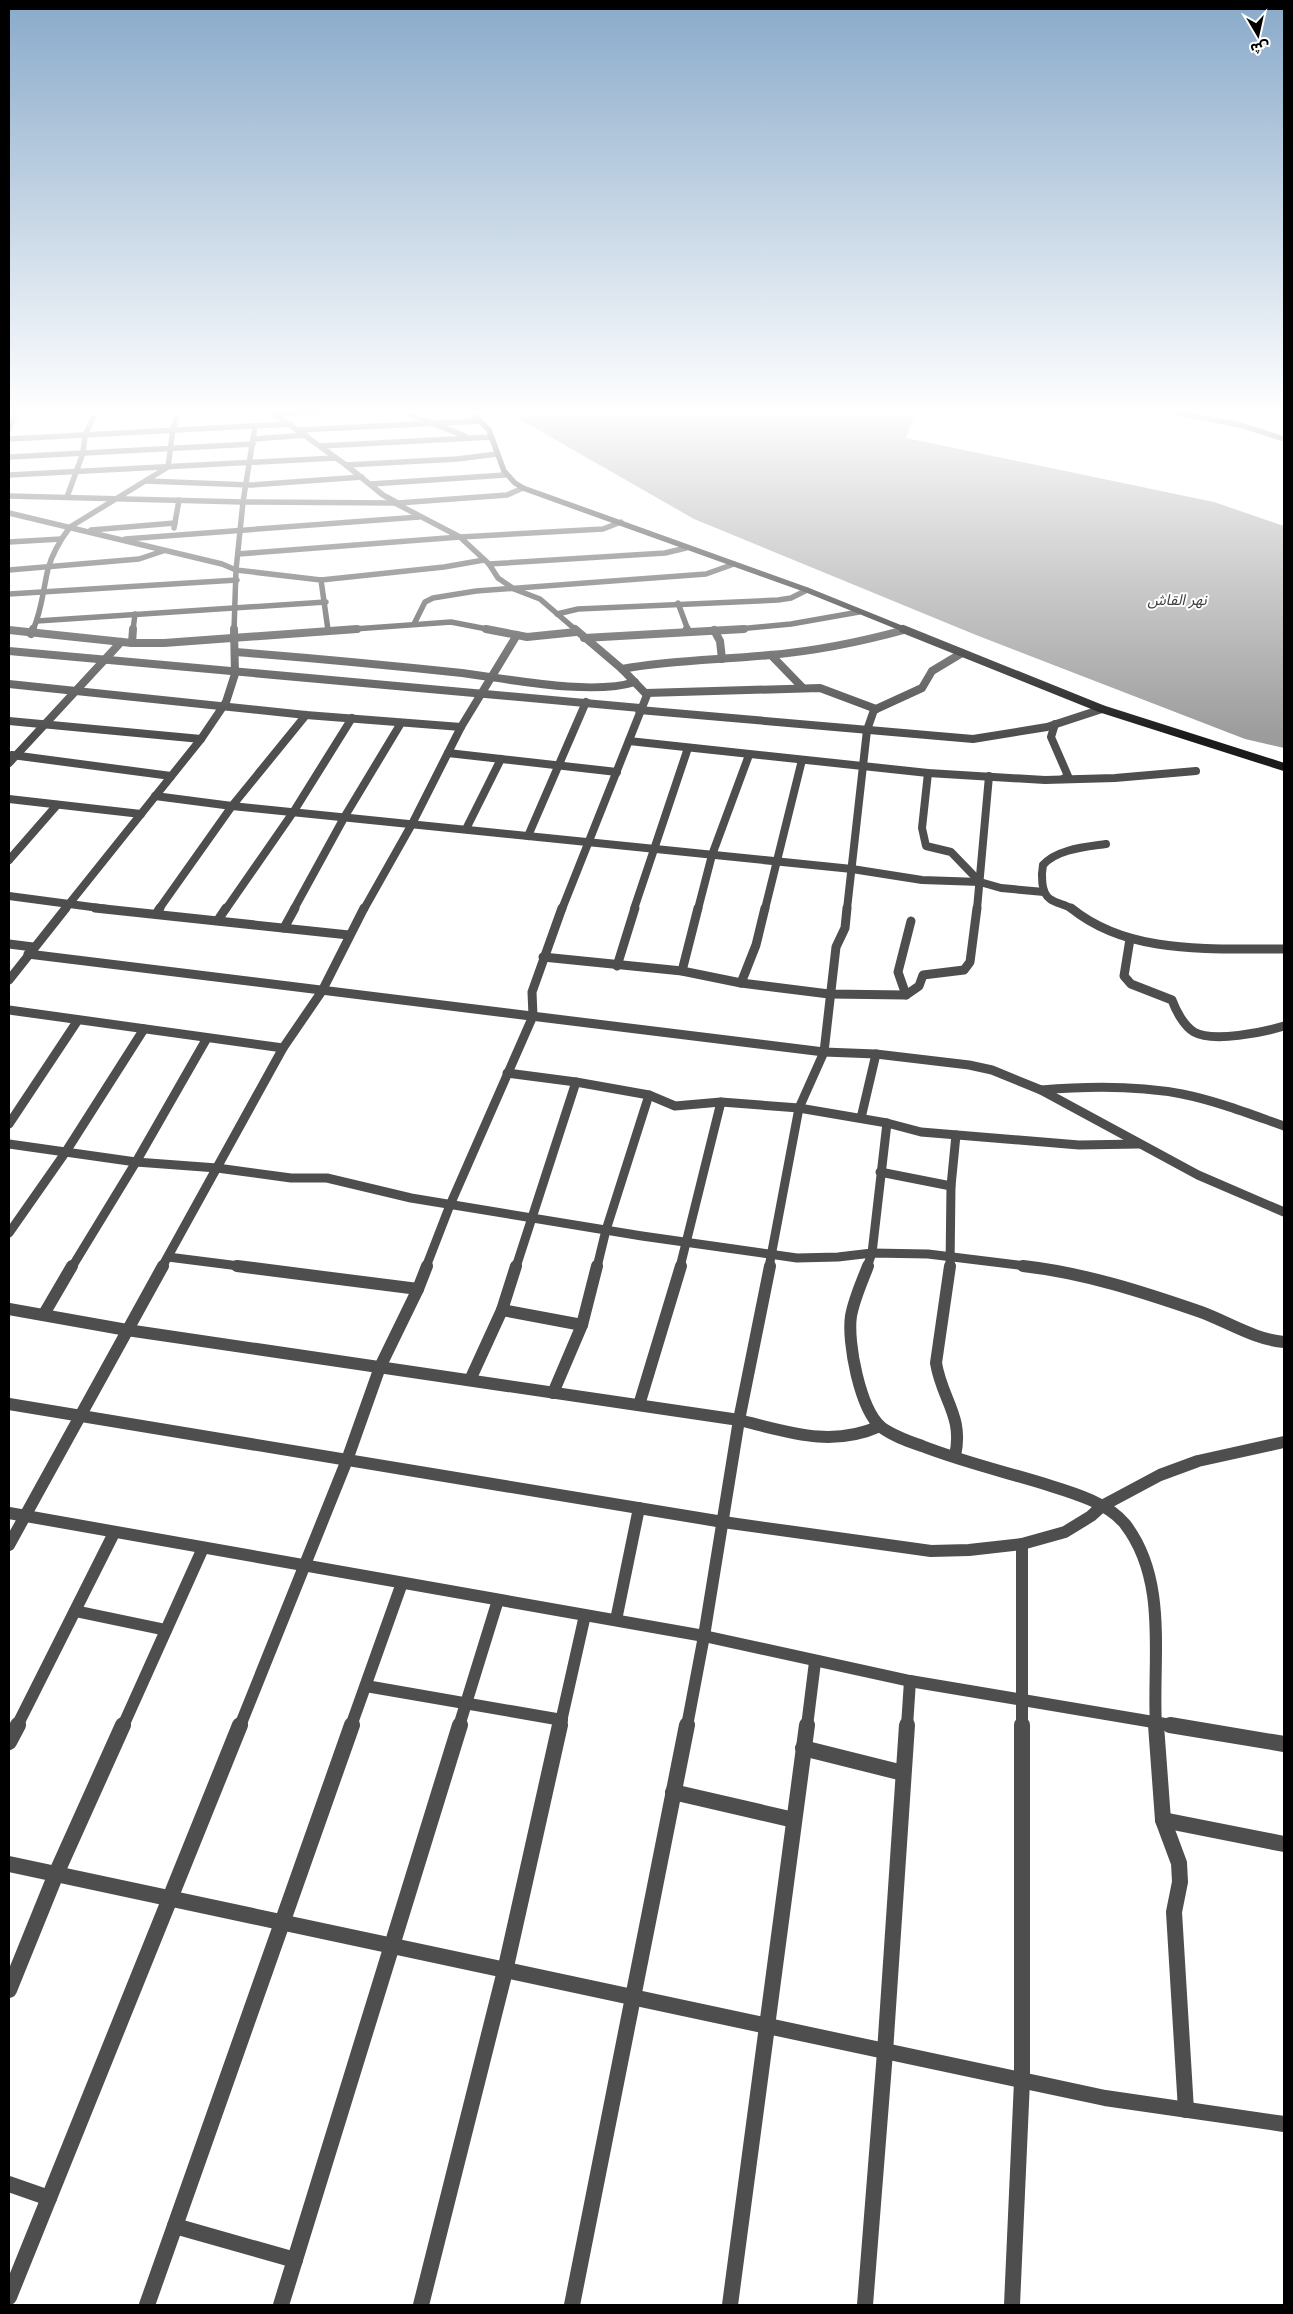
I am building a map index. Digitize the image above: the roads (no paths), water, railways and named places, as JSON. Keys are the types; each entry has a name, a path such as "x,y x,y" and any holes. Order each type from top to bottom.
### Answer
{"main road":[{"path":"615,520 686,548 807,590 1102,709 1284,767"}],"street":[{"path":"39,520 116,540 222,564 236,570 321,580 353,574 448,567 487,562 656,554 686,548"},
{"path":"30,634 37,620 45,592 48,568 60,539 70,527 81,520"},
{"path":"174,534 176,520"},
{"path":"9,980 30,951 201,739 224,706 236,670 234,638 236,570 242,520"},
{"path":"116,540 174,534 378,520"},
{"path":"425,520 460,537 487,562 498,578 514,589 536,596 622,669 646,693 802,687 820,688 876,709"},
{"path":"238,554 460,537 603,529 621,522"},
{"path":"83,531 175,523"},
{"path":"9,542 60,539"},
{"path":"9,570 139,559 163,551"},
{"path":"414,624 422,604 429,600 476,590 514,589 706,574 734,564"},
{"path":"9,594 237,580"},
{"path":"321,580 326,602 328,630"},
{"path":"557,614 578,609 778,600 791,598 807,590"},
{"path":"37,620 326,602"},
{"path":"678,603 688,631"},
{"path":"9,630 30,634 132,643 234,638 457,622 535,637 714,630 818,622 859,612"},
{"path":"132,643 134,614"},
{"path":"714,630 720,641 722,659"},
{"path":"622,669 654,663 771,655 856,644 904,630"},
{"path":"9,1545 283,1048 322,991 349,934 412,824 461,727 517,635"},
{"path":"9,763 13,755 79,690 121,642"},
{"path":"9,651 482,692 640,709 973,739 1026,732 1102,709"},
{"path":"235,652 372,663 582,687 618,687 635,682"},
{"path":"572,2305 704,1636 738,1420 772,1254 799,1108 824,1052 829,994 836,946 845,928 865,764 867,730 872,712 918,690 926,684 928,676 932,671 962,654"},
{"path":"771,655 802,687"},
{"path":"9,684 306,715 461,727"},
{"path":"9,2297 347,1460 380,1367 418,1289 450,1205 533,1016 532,992 544,957 646,693"},
{"path":"528,836 586,702"},
{"path":"156,914 232,806 306,715"},
{"path":"218,920 294,811 352,718"},
{"path":"9,721 201,739"},
{"path":"284,928 345,816 401,723"},
{"path":"1055,724 1051,737 1068,776 1063,779"},
{"path":"629,741 749,755 865,764 928,773 1063,779 1115,778 1196,771"},
{"path":"617,966 653,848 688,748"},
{"path":"448,753 617,772"},
{"path":"13,755 171,776"},
{"path":"682,971 712,855 749,755"},
{"path":"466,829 502,759"},
{"path":"741,983 756,945 802,760"},
{"path":"928,773 922,828 926,846 951,852 980,882"},
{"path":"544,957 617,966 682,971 741,983 829,994 906,995 919,986 923,975 964,970 968,966 974,942 989,776"},
{"path":"156,796 232,806 852,869 922,880 980,882 1001,888 1044,892"},
{"path":"9,799 141,814"},
{"path":"9,860 12,851 57,805"},
{"path":"1106,844 1065,853 1046,860 1042,866 1044,892 1050,899 1067,905 1083,918 1130,939 1177,948 1284,949"},
{"path":"9,896 67,905 349,934"},
{"path":"906,995 898,972 911,921"},
{"path":"1130,939 1124,976 1131,984 1172,1000 1177,1012 1194,1031 1205,1035 1246,1034 1284,1026"},
{"path":"9,944 30,951 322,991 824,1052 876,1054 969,1065 992,1070 1041,1090 1198,1175 1284,1212"},
{"path":"9,1010 283,1048"},
{"path":"9,1124 78,1020"},
{"path":"9,1233 65,1153 144,1029"},
{"path":"44,1314 136,1162 207,1038"},
{"path":"861,1118 876,1054"},
{"path":"507,1073 576,1082 649,1095 675,1106 721,1102 799,1108 887,1122 921,1132 1079,1145 1139,1144"},
{"path":"470,1380 502,1310 576,1082"},
{"path":"1041,1090 1088,1088 1164,1091 1199,1098 1284,1126"},
{"path":"553,1393 582,1325 606,1230 649,1095"},
{"path":"639,1406 688,1242 721,1102"},
{"path":"887,1122 872,1253 851,1317 856,1376 870,1412 880,1426 910,1442 1068,1491 1102,1506 1124,1524 1149,1570 1154,1598 1156,1721 1164,1820 1179,1863 1180,1882 1174,1912 1186,2110"},
{"path":"955,1456 959,1444 958,1429 950,1400 939,1380 936,1363 951,1257 951,1186 956,1135"},
{"path":"9,1144 136,1162 217,1168 291,1178 326,1178 378,1191 450,1205 772,1254 814,1257 872,1253 928,1254 1057,1270 1136,1289 1220,1318 1271,1341 1284,1342"},
{"path":"880,1172 951,1186"},
{"path":"168,1257 418,1289"},
{"path":"9,1308 127,1330 738,1420 836,1439 871,1432 880,1426"},
{"path":"502,1310 582,1325"},
{"path":"9,1404 723,1522 931,1552 1022,1544 1065,1532 1091,1516 1102,1506 1160,1475 1198,1461 1284,1442"},
{"path":"616,1620 638,1508"},
{"path":"9,1513 704,1636 815,1662 910,1681 1284,1744"},
{"path":"9,1742 114,1533"},
{"path":"1012,2305 1022,2081 1022,1544"},
{"path":"9,1990 56,1874 202,1548"},
{"path":"147,2305 402,1583"},
{"path":"284,2305 295,2260 498,1600"},
{"path":"75,1611 166,1630"},
{"path":"421,2305 505,1971 586,1615"},
{"path":"730,2305 815,1662"},
{"path":"865,2305 885,2052 910,1681"},
{"path":"366,1686 562,1720"},
{"path":"803,1748 903,1773"},
{"path":"674,1792 794,1820"},
{"path":"1164,1820 1284,1844"},
{"path":"9,1864 1105,2098 1284,2124"},
{"path":"9,2184 49,2198"},
{"path":"175,2226 295,2260"}],"water":[{"name":"نهر القاش","path":"696,520 1266,520 1284,526 1284,748 1245,739 976,635"}]}
